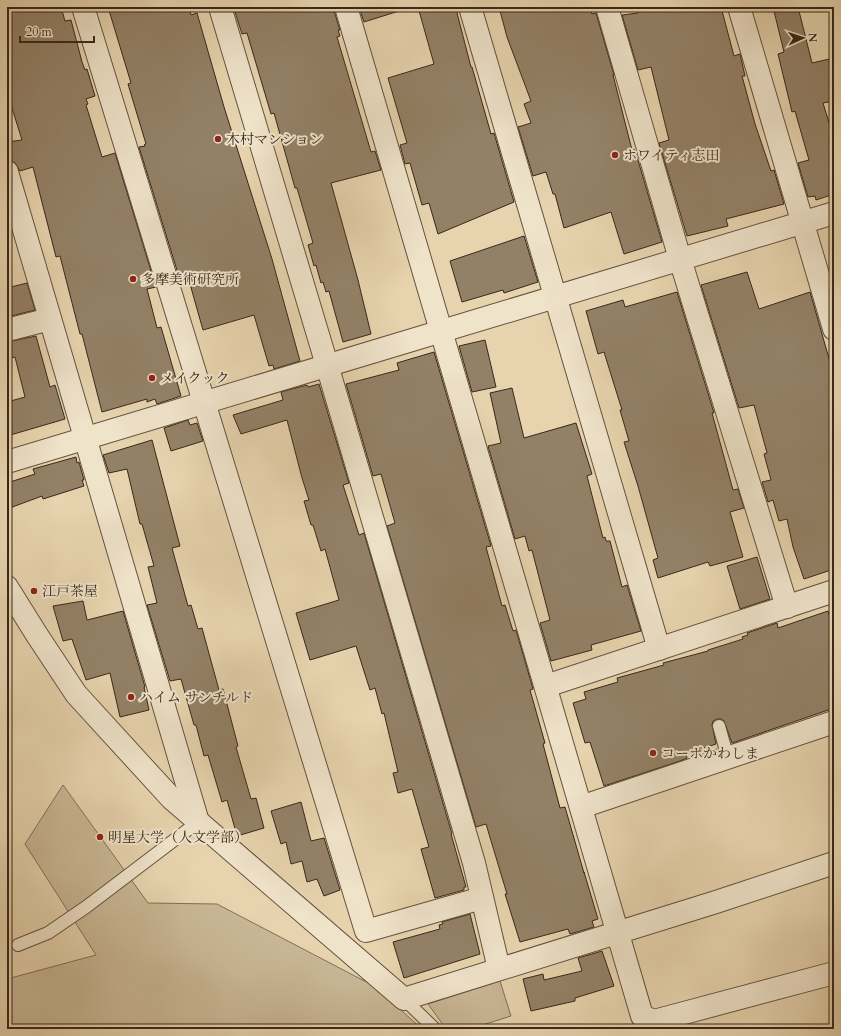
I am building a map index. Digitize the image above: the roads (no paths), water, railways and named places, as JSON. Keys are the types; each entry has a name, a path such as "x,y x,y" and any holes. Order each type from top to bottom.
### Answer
{"street":[{"path":"83,7 366,931 482,898"},
{"path":"220,7 471,856 499,969"},
{"path":"346,7 642,1016 654,1021 834,973"},
{"path":"470,7 659,649"},
{"path":"607,7 680,259 786,607"},
{"path":"739,7 834,329"},
{"path":"7,174 198,822"},
{"path":"7,462 834,213"},
{"path":"7,330 50,319"},
{"path":"7,587 36,635 76,694 172,799 404,999 834,864"},
{"path":"546,686 834,591"},
{"path":"581,807 834,722"}],"lane":[{"path":"719,726 728,758"},
{"path":"18,945 48,933 86,907 198,822"},
{"path":"404,999 435,1029"}],"place":[{"name":"木村マンション","path":"218,139"},
{"name":"ホワイティ志田","path":"615,155"},
{"name":"多摩美術研究所","path":"133,279"},
{"name":"メイクック","path":"152,378"},
{"name":"江戸茶屋","path":"34,591"},
{"name":"ハイム サンチルド","path":"131,697"},
{"name":"コーポかわしま","path":"653,753"},
{"name":"明星大学（人文学部）","path":"100,837"}]}
